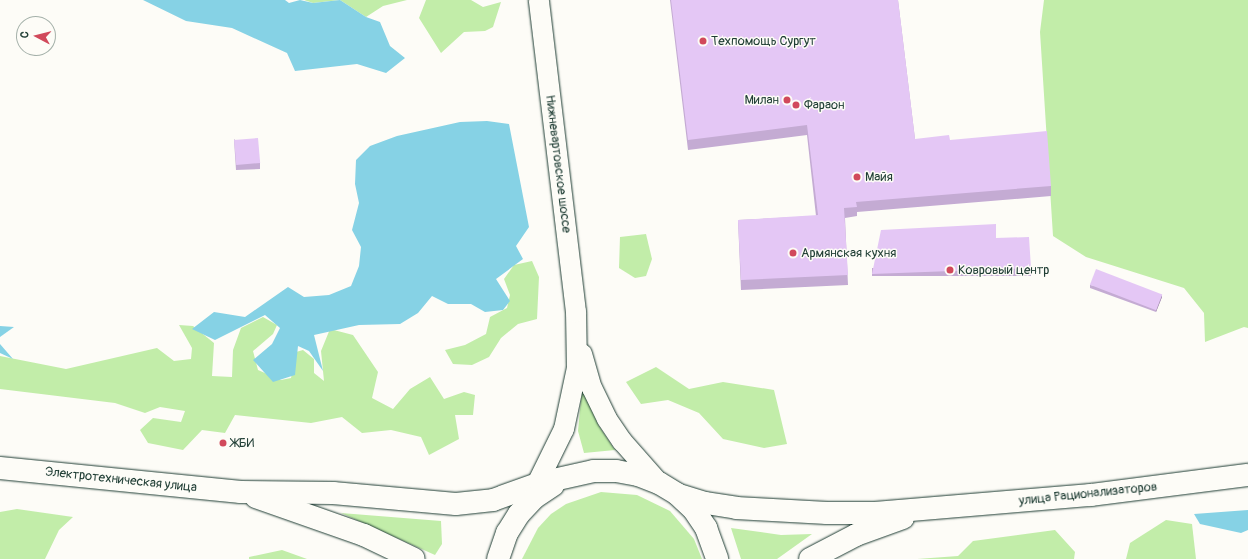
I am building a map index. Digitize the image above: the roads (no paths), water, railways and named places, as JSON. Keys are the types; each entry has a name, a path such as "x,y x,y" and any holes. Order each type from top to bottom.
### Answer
{"main road":[{"name":"Электротехническая улица","path":"0,468 241,492"},
{"path":"241,492 333,493 456,504 493,500 540,483 594,471 616,471 638,475 659,483 677,494 694,510 706,528 717,559"},
{"name":"улица Рационализаторов","path":"928,509 1091,495 1248,475"},
{"path":"498,559 507,533 519,514 546,489 573,476"},
{"path":"241,492 364,534 414,559"},
{"path":"677,494 706,503 764,509 827,513 928,509"},
{"path":"810,559 856,534 928,509"}],"street":[{"name":"Нижневартовское шоссе","path":"539,0 577,328"},
{"path":"519,514 540,483 564,429 572,399 577,368 577,328"},
{"path":"577,328 592,388 607,419 622,441 659,483"}],"water":[{"path":"143,0 285,0 289,3 300,0 313,3 340,0 366,17 380,22 390,46 405,58 386,73 357,64 295,71 287,53 232,28 186,21"},
{"path":"487,121 509,124 529,227 516,246 523,259 496,279 510,301 503,310 485,312 471,304 448,304 432,296 418,313 400,324 359,325 314,335 323,371 309,351 298,346 295,375 273,382 253,360 272,344 280,328 265,315 215,340 192,329 214,312 245,317 288,287 304,297 329,295 351,286 359,266 361,247 352,230 359,203 355,184 356,160 370,146 397,136 460,122"},
{"path":"0,326 14,327 0,337"},
{"path":"0,344 13,359 0,353"},
{"path":"1248,510 1248,530 1241,533 1200,524 1194,514"}],"place":[{"name":"Техпомощь Сургут","path":"703,41"},
{"name":"Милан","path":"787,100"},
{"name":"Фараон","path":"796,105"},
{"name":"Майя","path":"857,177"},
{"name":"Армянская кухня","path":"793,253"},
{"name":"Ковровый центр","path":"950,270"},
{"name":"ЖБИ","path":"223,443"}]}
